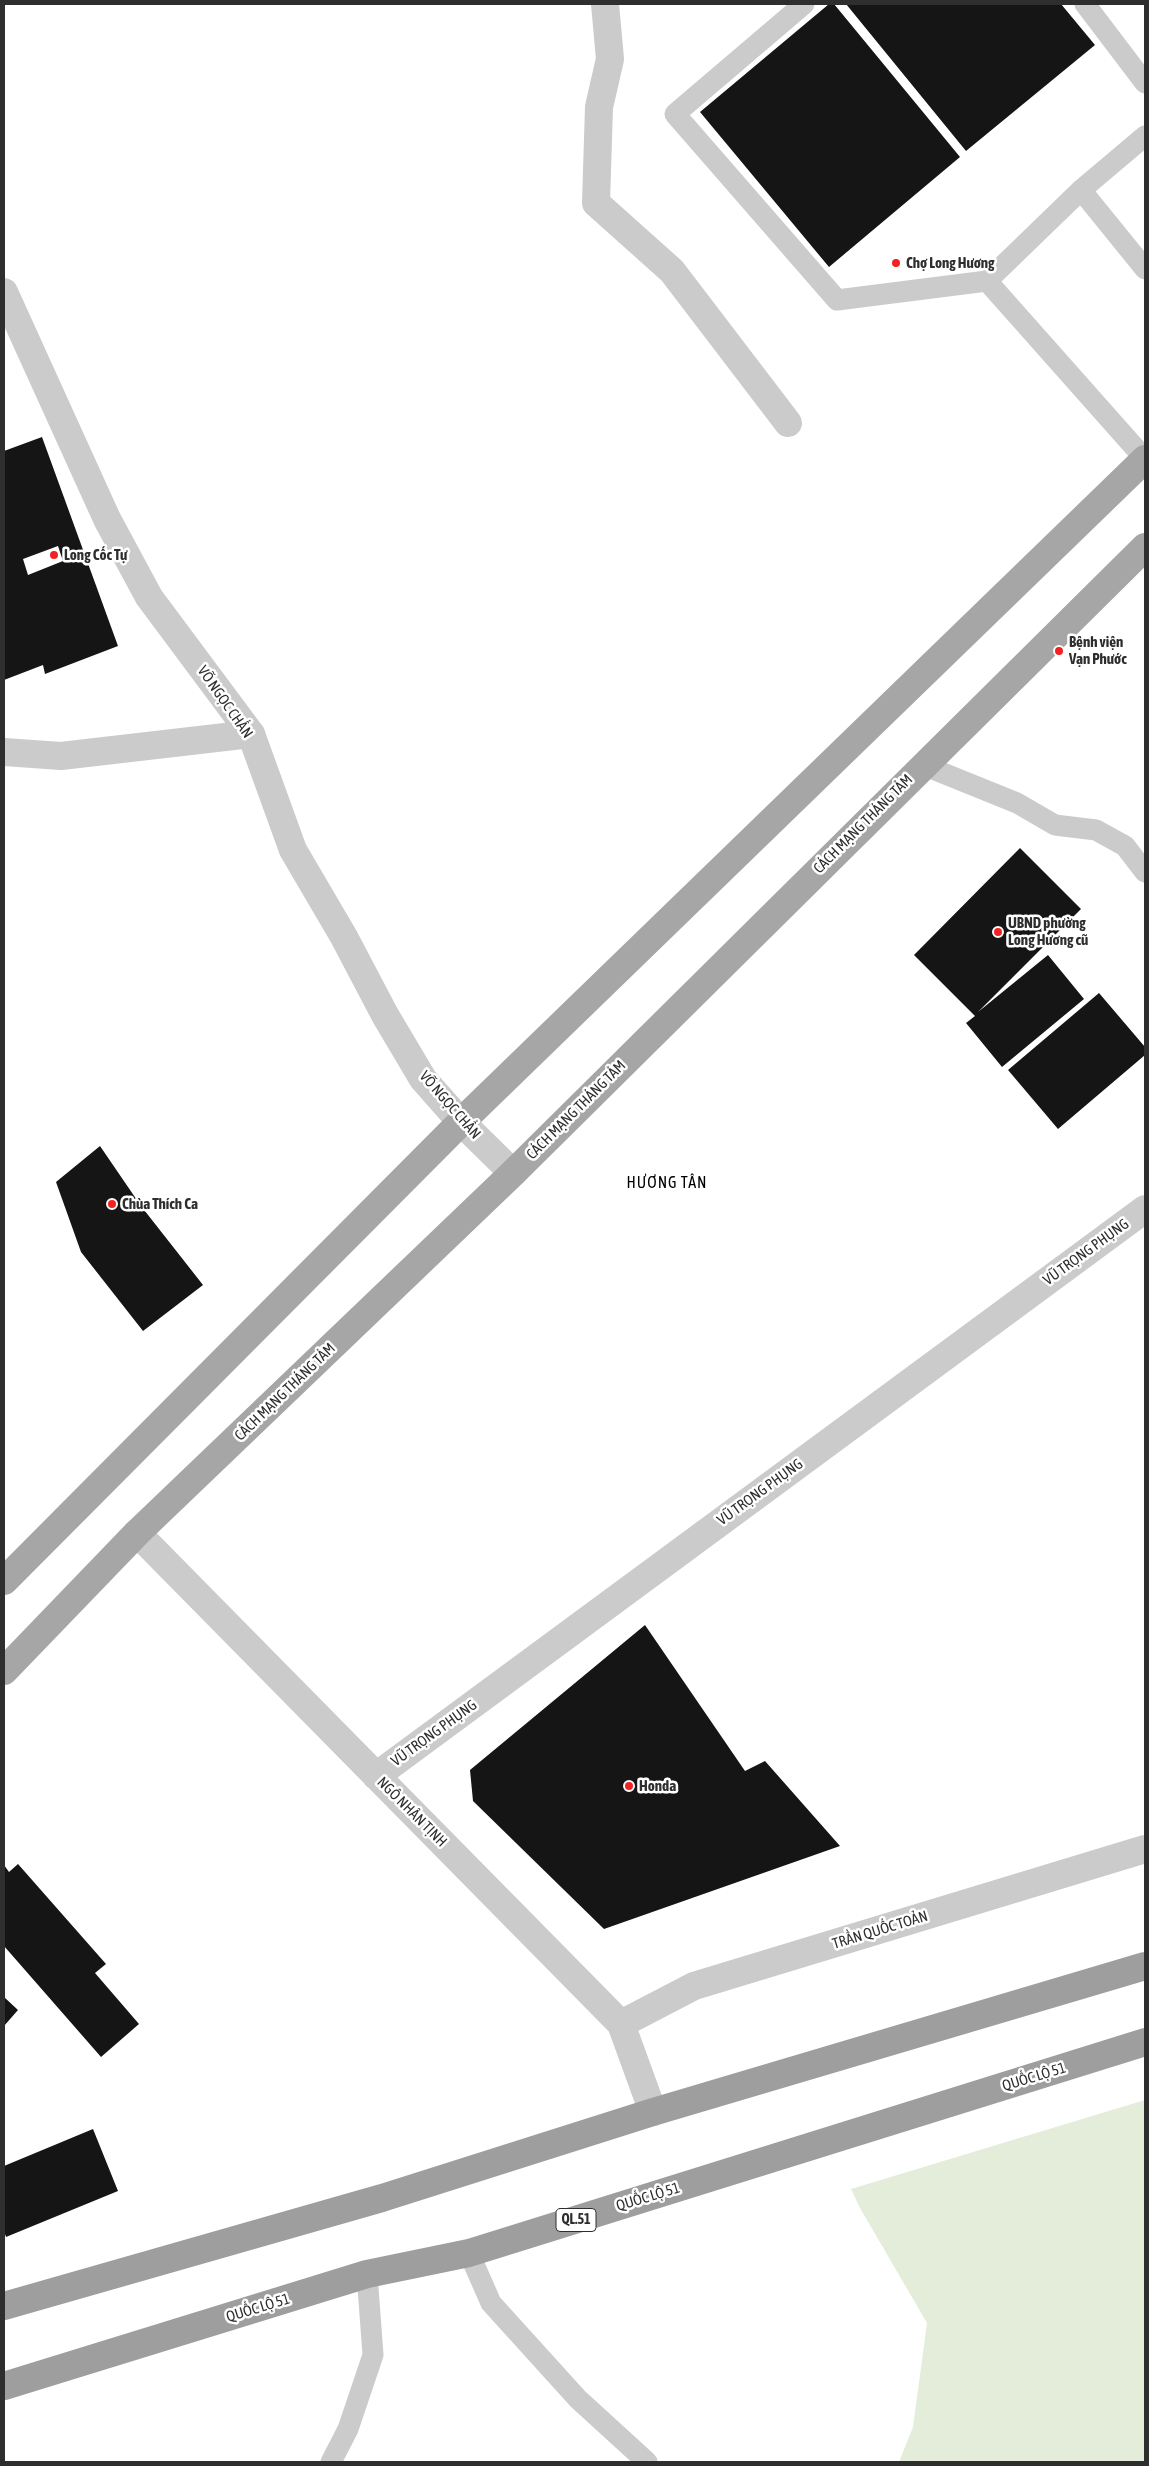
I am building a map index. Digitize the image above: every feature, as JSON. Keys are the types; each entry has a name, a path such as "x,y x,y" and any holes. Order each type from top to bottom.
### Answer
{"highway":[{"path":"4,2306 382,2198 653,2112 1145,1966"},
{"name":"QUỐC LỘ 51","path":"4,2386 367,2274 469,2253 1145,2042"}],"main road":[{"path":"4,1581 462,1122 1145,459"},
{"name":"CÁCH MẠNG THÁNG TÁM","path":"4,1670 137,1533 513,1173 923,764 1145,547"}],"street":[{"path":"605,4 610,59 599,107 596,203 672,272 788,423"},
{"name":"VÕ NGỌC CHẤN","path":"4,292 106,519 149,597 251,734 293,850 344,937 385,1015 424,1078 462,1122 513,1173"},
{"path":"4,752 61,756 251,734"},
{"name":"VŨ TRỌNG PHỤNG","path":"376,1776 1145,1209"},
{"name":"NGÔ NHÂN TỊNH","path":"137,1533 621,2024 653,2112"},
{"name":"TRẦN QUỐC TOẢN","path":"621,2024 694,1986 1145,1850"}],"lane":[{"path":"804,4 675,114 837,300 987,281 1081,190 1145,136"},
{"path":"1085,4 1145,83"},
{"path":"1081,190 1145,269"},
{"path":"987,281 1145,459"},
{"path":"923,764 1017,803 1055,825 1096,830 1125,846 1145,872"},
{"path":"469,2253 491,2303 578,2399 646,2462"},
{"path":"331,2462 348,2429 373,2355 367,2274"}],"green space":[{"path":"1145,2100 1145,2462 899,2462 913,2427 927,2323 860,2208 851,2189"}],"building":[{"path":"829,4 834,4 960,157 829,267 700,112"},
{"path":"846,4 1061,4 1095,45 966,151"},
{"path":"42,437 118,646 45,674 43,665 4,680 4,451","holes":["58,546 63,561 28,575 23,559"]},
{"name":"UBND phường Long Hương cũ","path":"1020,848 1081,909 978,1012 1048,955 1084,999 1002,1067 966,1023 975,1016 914,955"},
{"path":"1099,993 1145,1047 1145,1055 1058,1129 1008,1070"},
{"path":"100,1146 141,1206 203,1285 143,1331 81,1252 56,1182"},
{"name":"Honda","path":"645,1625 745,1771 765,1761 840,1846 604,1929 473,1801 470,1770"},
{"path":"18,1864 106,1964 95,1973 139,2024 101,2057 4,1946 4,1865 9,1872"},
{"path":"4,1997 18,2010 4,2026"},
{"path":"93,2129 118,2191 6,2237 4,2231 4,2166"}],"place":[{"name":"Chợ Long Hương","path":"896,263"},
{"name":"Long Cốc Tự","path":"54,555"},
{"name":"Bệnh viện Vạn Phước","path":"1059,651"},
{"name":"UBND phường Long Hương cũ","path":"998,932"},
{"name":"Chùa Thích Ca","path":"112,1204"},
{"name":"Honda","path":"629,1786"}],"district":[{"name":"HƯƠNG TÂN","path":"667,1183"}]}
